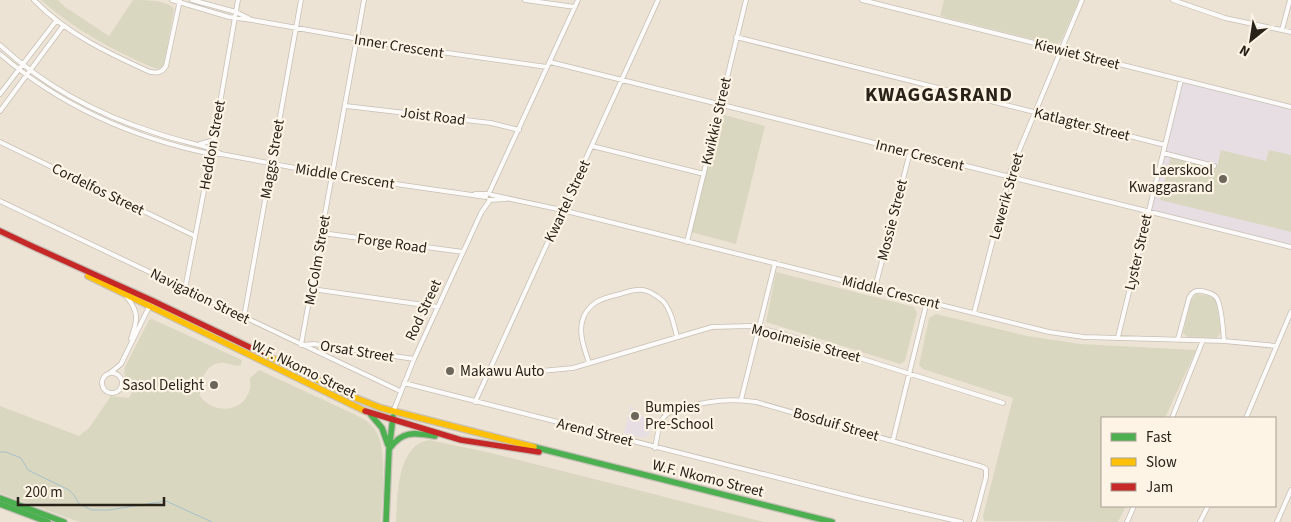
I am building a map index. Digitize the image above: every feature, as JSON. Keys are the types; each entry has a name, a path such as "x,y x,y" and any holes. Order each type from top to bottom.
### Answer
{"main road":[{"name":"W.F. Nkomo Street","path":"0,231 153,301 350,396 394,412 832,522"},
{"name":"W.F. Nkomo Street","path":"36,248 149,308 368,413 462,440 579,459"},
{"name":"Rod Street","path":"386,522 389,450 394,412"},
{"path":"368,413 382,428 389,450"},
{"path":"389,450 396,439 408,433 462,440"},
{"path":"0,498 64,522"},
{"path":"0,504 48,522"}],"street":[{"path":"34,0 63,26 118,58 150,72 157,73 163,71 167,62 180,2"},
{"name":"Inner Crescent","path":"172,0 235,19 252,20 356,40 548,67"},
{"name":"Inner Crescent","path":"192,0 236,12 252,20"},
{"name":"Heddon Street","path":"185,289 212,151 238,0"},
{"name":"Maggs Street","path":"244,317 301,0"},
{"name":"McColm Street","path":"301,345 364,0"},
{"path":"525,0 575,7"},
{"name":"Rod Street","path":"394,412 400,391 414,359 578,0"},
{"name":"Kwartel Street","path":"475,402 490,373 658,0"},
{"name":"Kwikkie Street","path":"687,242 746,0"},
{"name":"Kiewiet Street","path":"862,0 1291,107"},
{"name":"Lewerik Street","path":"974,313 1008,177 1082,0"},
{"path":"1173,0 1225,18 1291,32"},
{"path":"1282,30 1290,0"},
{"path":"0,94 56,21"},
{"path":"0,111 63,26"},
{"name":"Katlagter Street","path":"736,37 1165,145"},
{"name":"Middle Crescent","path":"0,45 30,70 62,91 101,112 153,132 198,144 212,151"},
{"name":"Middle Crescent","path":"0,54 18,69 58,96 99,118 149,138 333,175 511,198 1066,335 1224,341 1276,346"},
{"name":"Inner Crescent","path":"550,62 1291,247"},
{"name":"Lyster Street","path":"1118,337 1180,80"},
{"name":"Joist Road","path":"346,106 491,124 519,130"},
{"path":"198,144 214,140"},
{"name":"Cordelfos Street","path":"0,142 195,236"},
{"path":"592,146 704,174"},
{"name":"Mossie Street","path":"875,288 910,152"},
{"path":"1163,153 1214,166"},
{"name":"Navigation Street","path":"0,201 400,391"},
{"name":"Forge Road","path":"322,234 463,252"},
{"path":"741,400 775,263"},
{"path":"312,289 438,307"},
{"path":"589,363 581,328 588,310 595,302 601,299 636,290 648,292 658,297 667,307 677,337"},
{"path":"1178,339 1189,298 1192,292 1197,291 1207,292 1216,296 1219,302 1224,341"},
{"path":"125,355 137,318 133,306 126,295"},
{"path":"121,364 104,376 103,388 107,392 114,393 120,390 122,383 120,378 121,364 153,301"},
{"path":"893,440 928,301"},
{"path":"1246,417 1291,312"},
{"name":"Mooimeisie Street","path":"490,373 508,374 564,369 717,326 733,326 760,328 1003,403"},
{"path":"1172,417 1203,340"},
{"name":"Orsat Street","path":"301,345 314,344 414,359"},
{"path":"110,373 116,374 120,378"},
{"name":"Arend Street","path":"404,384 655,448 961,522"},
{"name":"Bosduif Street","path":"655,448 661,421 669,412 715,400 756,402 983,467 986,469 986,477 974,522"},
{"path":"1277,522 1291,490"},
{"path":"1127,522 1134,507"},
{"path":"1200,522 1208,507"}],"shaded area":[{"path":"41,0 58,0 65,7 109,36 133,0 156,1 171,6 174,9 164,64 160,69 154,68 123,54 67,21"},
{"path":"944,0 1079,0 1061,41 1056,45 940,16"},
{"name":"Laerskool Kwaggasrand","path":"1179,80 1291,108 1291,248 1147,212"},
{"path":"721,114 765,126 736,244 691,232"},
{"path":"1221,150 1266,161 1269,150 1291,155 1291,232 1160,200 1171,156 1217,167"},
{"path":"776,272 914,307 917,313 905,361 900,364 766,322"},
{"path":"1196,294 1216,299 1221,332 1217,338 1188,337 1183,333 1191,301"},
{"path":"936,314 1027,336 1081,344 1196,350 1165,417 1101,417 1101,507 1126,507 1118,522 984,521 983,516 1013,398 923,369 919,365 929,318"},
{"path":"152,319 242,360 239,366 225,363 213,365 205,373 201,384 200,396 212,406 227,409 241,403 250,389 250,378 259,370 358,416 370,424 378,435 381,444 383,477 381,522 79,522 0,493 0,406 79,436 89,428 111,396 129,398 133,390 126,380 124,374 125,367 149,320"},
{"name":"Bumpies Pre-School","path":"631,406 652,425 649,435 643,438 624,433"},
{"path":"429,440 487,452 764,522 396,522 400,480 406,459 418,444"}],"waterway":[{"path":"0,452 6,452 21,458 28,470 69,490 79,504 92,510 109,510 166,501 212,522"}],"traffic: fast":[{"path":"371,415 382,428 388,445"},
{"path":"386,522 389,450 393,417"},
{"path":"390,448 400,438 410,434 435,436"},
{"path":"534,447 832,522"},
{"path":"0,498 64,522"},
{"path":"0,504 48,522"}],"traffic: slow":[{"path":"88,276 365,411"},
{"path":"264,354 351,396 381,408 534,447"}],"traffic: jam":[{"path":"0,231 38,249"},
{"path":"36,248 264,354"},
{"path":"365,411 461,440 539,452"}],"place":[{"name":"Laerskool Kwaggasrand","path":"1223,179"},
{"name":"Makawu Auto","path":"450,371"},
{"name":"Sasol Delight","path":"214,385"},
{"name":"Bumpies Pre-School","path":"635,416"}],"district":[{"name":"KWAGGASRAND","path":"939,94"}]}
